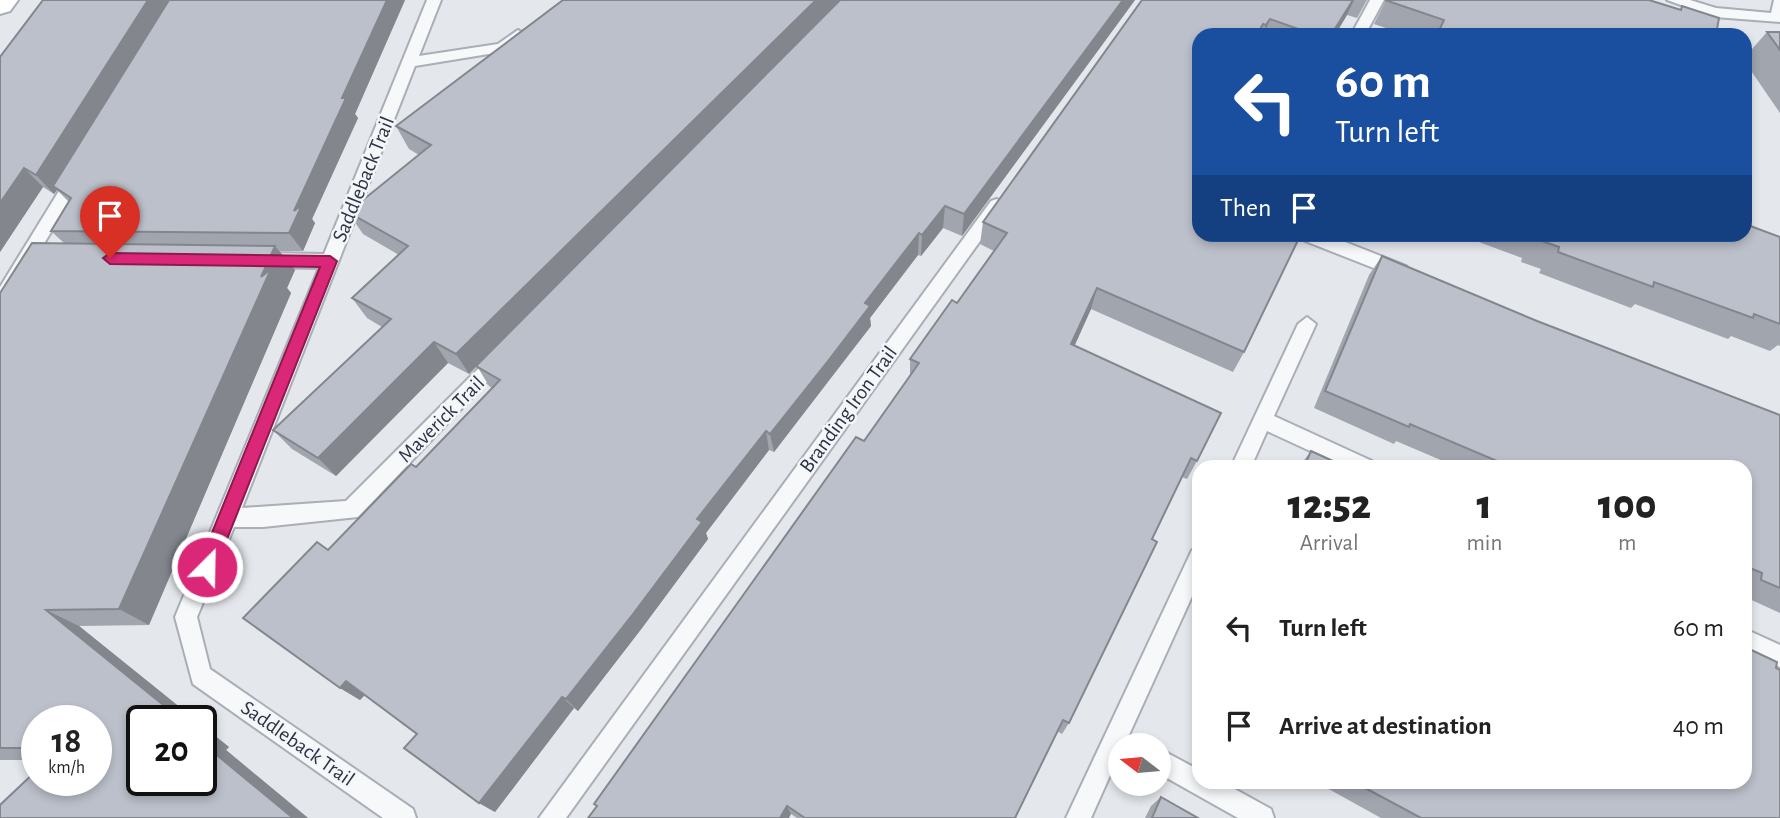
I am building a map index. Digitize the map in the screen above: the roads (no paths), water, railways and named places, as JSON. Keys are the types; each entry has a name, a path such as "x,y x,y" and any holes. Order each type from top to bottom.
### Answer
{"street":[{"path":"0,5 4,0"}],"lane":[{"name":"Saddleback Trail","path":"404,818 201,676 186,617 434,0"},
{"path":"1362,28 1377,0"},
{"path":"1674,0 1715,12 1778,18 1780,1"},
{"path":"410,62 502,48 533,24"},
{"path":"0,302 85,164"},
{"name":"Branding Iron Trail","path":"551,818 1007,191"},
{"path":"1326,242 1422,280"},
{"path":"28,257 55,257"},
{"path":"247,260 330,261"},
{"path":"1244,460 1307,324"},
{"name":"Maverick Trail","path":"228,517 263,518 351,510 515,343"},
{"path":"1262,420 1350,460"},
{"path":"1127,733 1192,575"},
{"path":"1752,643 1780,656"},
{"path":"1171,767 1192,779"},
{"path":"1078,818 1108,768"},
{"path":"1210,789 1262,818"}]}
